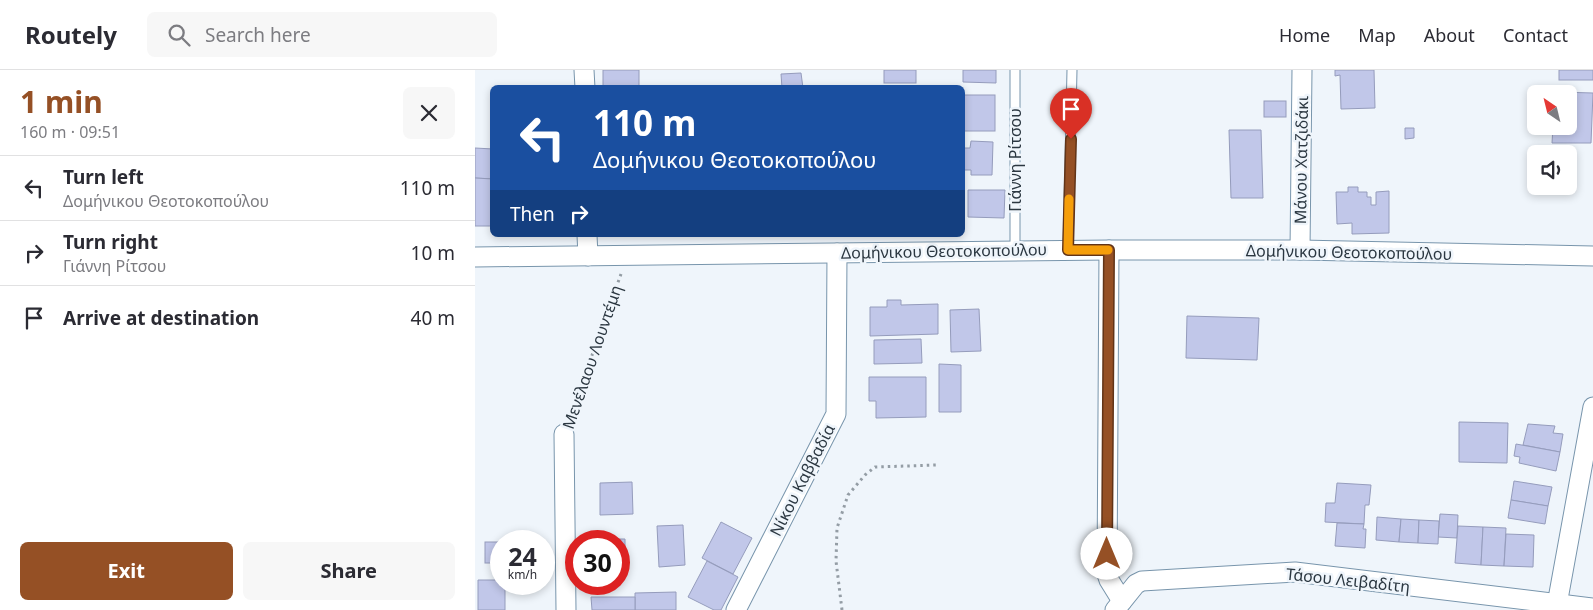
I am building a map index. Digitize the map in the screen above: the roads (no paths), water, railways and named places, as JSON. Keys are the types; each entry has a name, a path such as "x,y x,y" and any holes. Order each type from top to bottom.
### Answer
{"street":[{"path":"584,70 585,85"},
{"name":"Μάνου Χατζιδάκι","path":"1300,250 1302,70"},
{"path":"587,237 588,256"},
{"name":"Δομήνικου Θεοτοκοπούλου","path":"475,257 1068,250 1300,250 1593,256"},
{"path":"1109,250 1107,574 1118,606"},
{"name":"Νίκου Καββαδία","path":"736,610 836,414 837,253"},
{"path":"1557,607 1593,407"},
{"name":"Μενέλαου Λουντέμη","path":"565,434 566,610"},
{"name":"Τάσου Λειβαδίτη","path":"1118,606 1136,584 1141,581 1295,572 1557,607 1593,608"}],"lane":[{"name":"Γιάννη Ρίτσου","path":"1015,70 1015,251"},
{"path":"1068,250 1072,70"}]}
